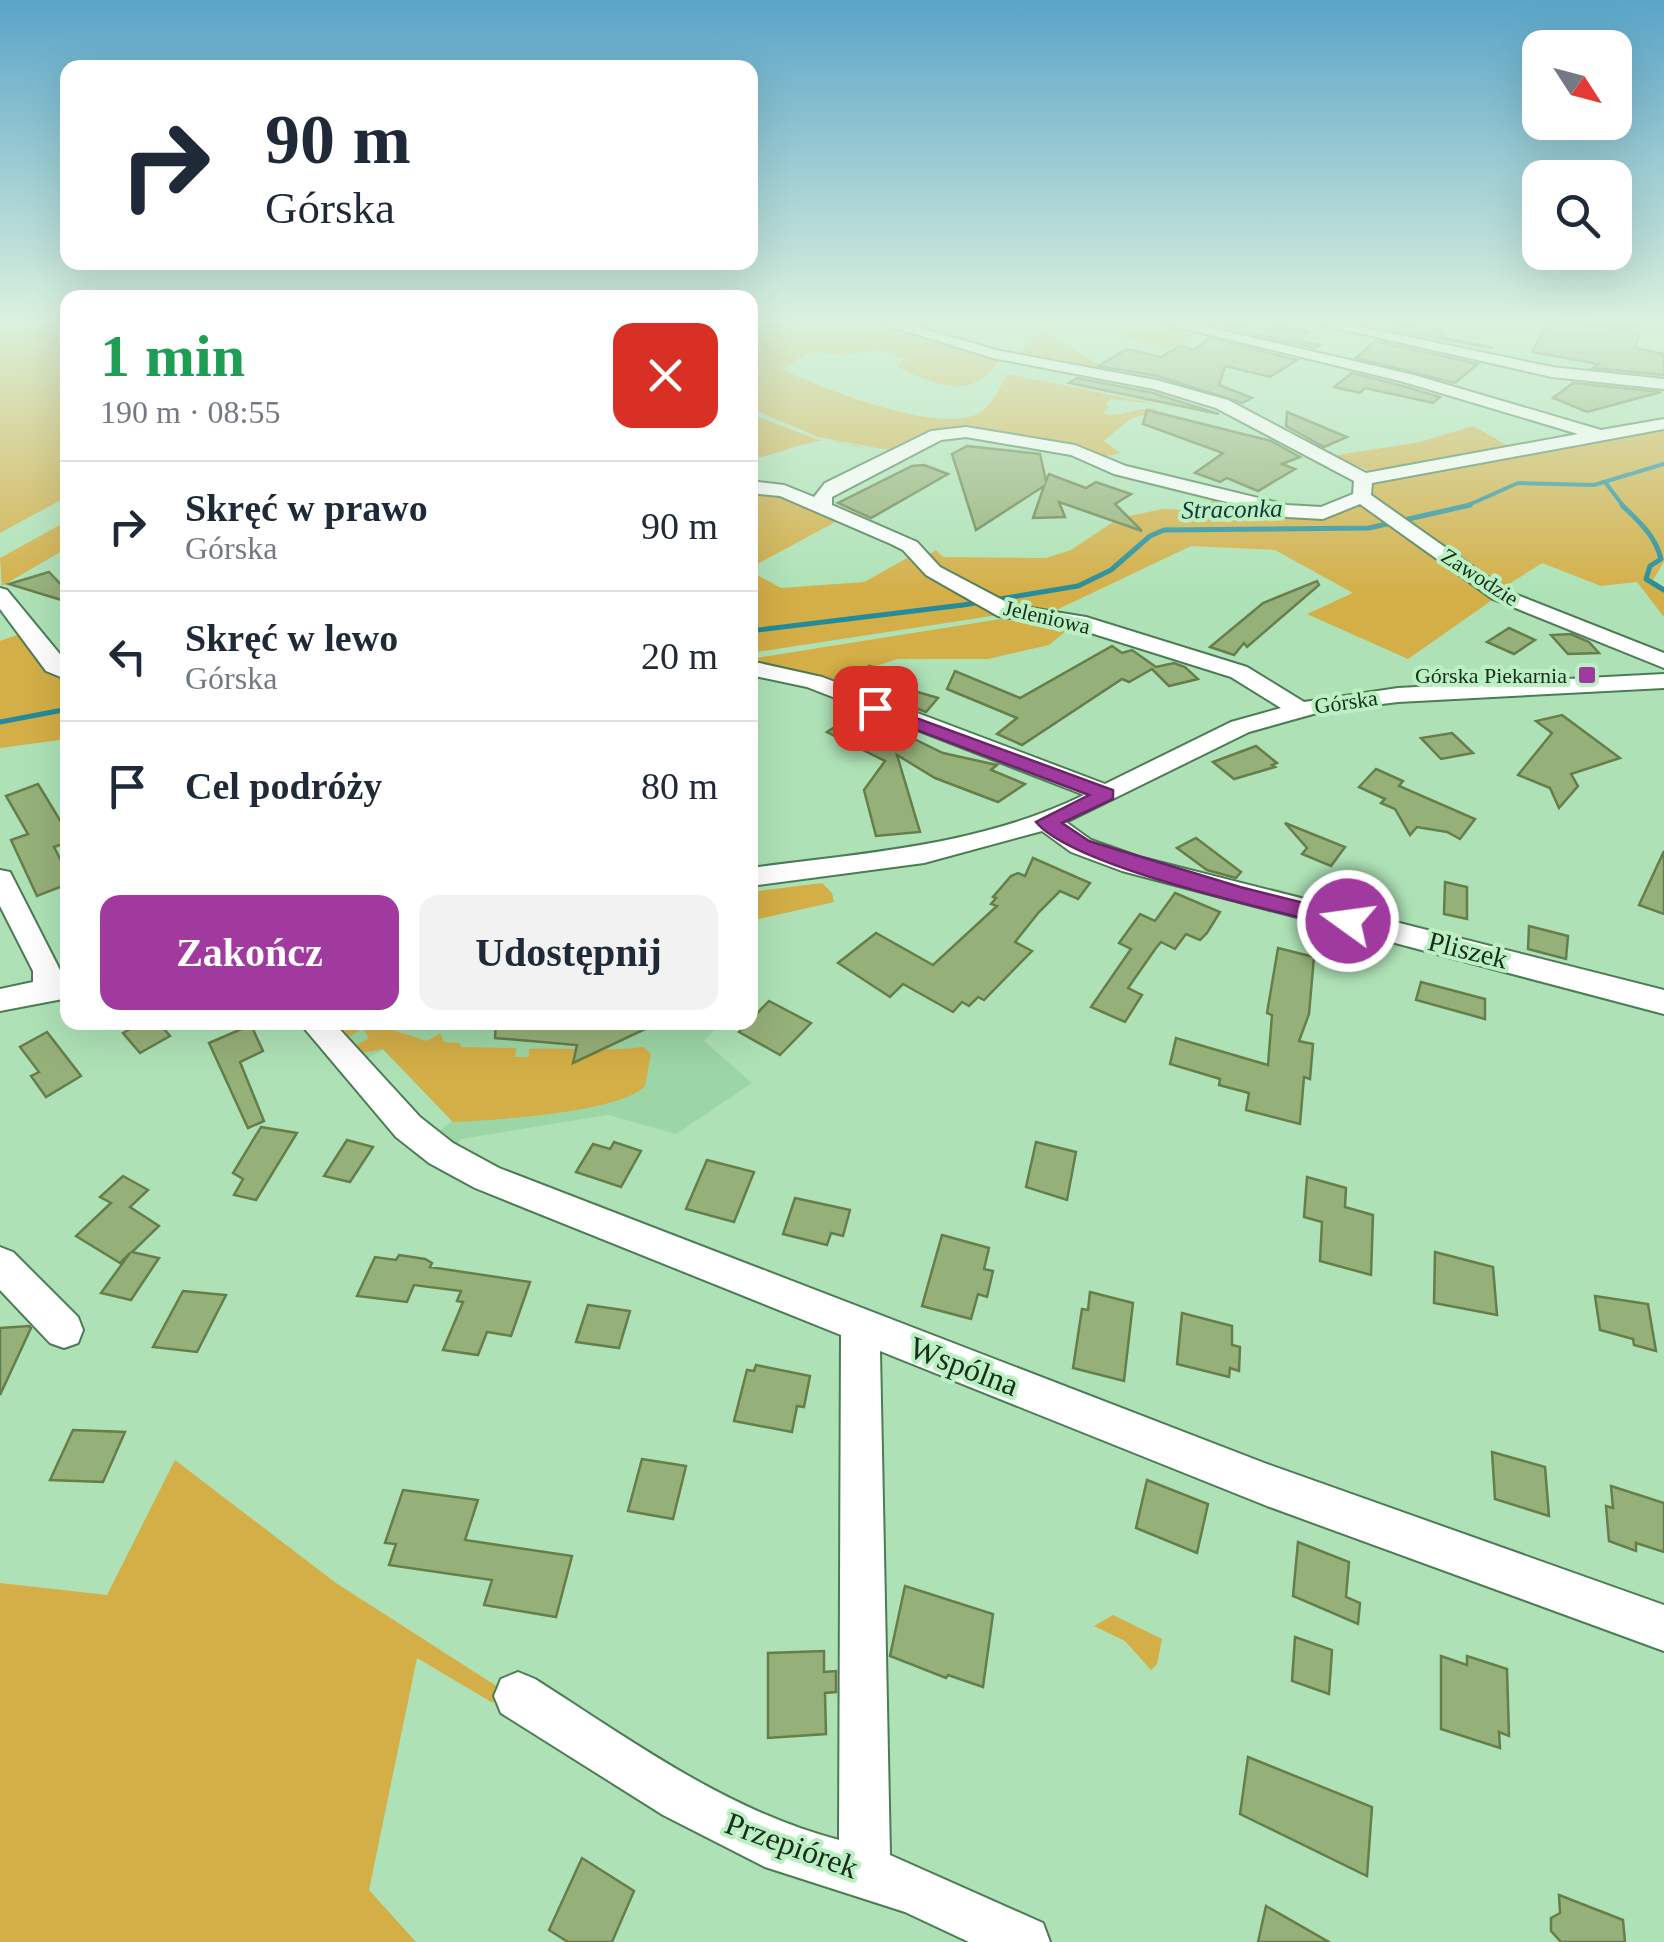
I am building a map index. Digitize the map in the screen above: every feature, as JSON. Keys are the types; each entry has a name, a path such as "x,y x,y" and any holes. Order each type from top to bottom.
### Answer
{"street":[{"name":"Zawodzie","path":"1240,415 1362,488 1380,510 1510,600 1664,661"},
{"path":"1536,415 1597,436"},
{"path":"823,507 822,496 832,487 938,435 957,432 1075,450 1120,470 1287,511 1323,512 1362,488 1664,424"},
{"name":"Jeleniowa","path":"758,487 777,488 905,543 933,571 1006,611 1078,622 1239,672 1299,709"},
{"path":"0,594 60,669"},
{"path":"0,626 26,628"},
{"path":"758,670 814,682 1106,794"},
{"name":"Górska","path":"758,875 953,849 1046,822 1222,735 1299,709 1387,696 1664,681"},
{"name":"Pliszek","path":"1046,822 1081,846 1132,864 1664,1002"},
{"path":"0,879 58,989 0,1000"},
{"name":"Wspólna","path":"321,1030 408,1127 441,1152 536,1199 1267,1485 1664,1628"},
{"path":"0,1264 64,1330"},
{"path":"860,1325 865,1872"},
{"name":"Przepiórek","path":"518,1696 703,1810 787,1850 865,1872 937,1899 1024,1942"}],"shaded area":[{"path":"0,415 60,415 60,500 0,533"},
{"path":"766,415 963,418 973,415 1144,415 1130,419 1104,441 1120,453 1100,458 975,431 888,450 818,437"},
{"path":"758,417 826,441 813,442 758,457"},
{"path":"1473,426 1509,446 1373,472 1332,456 1420,442"},
{"path":"1664,426 1664,562 1653,580 1664,587 1664,617 1637,582 1601,586 1542,563 1498,591 1370,493 1370,486 1377,480"},
{"path":"767,488 839,520 758,564 758,489"},
{"path":"1217,495 1271,510 1367,506 1498,596 1408,659 1307,614 1353,593 1275,550 1191,546 1048,614 998,603 925,557 936,550 943,557 1046,558 1071,550 1119,518 1163,509 1202,510"},
{"path":"60,525 60,552 2,586 0,558"},
{"path":"886,538 904,546 927,570 998,615 758,652 758,575 781,588 864,582 909,557 902,546"},
{"path":"1001,619 1067,630 1049,645 988,659 897,659 826,683 758,666 758,658"},
{"path":"23,633 60,669 60,740 0,748 0,641"},
{"path":"822,883 832,893 834,902 758,919 758,891"},
{"path":"333,1030 714,1030 704,1041 752,1083 676,1134 608,1115 461,1139 453,1149 434,1135 452,1121 383,1050 362,1061"},
{"path":"336,1030 361,1030 342,1040"},
{"path":"364,1030 393,1030 427,1041 440,1033 444,1042 460,1043 461,1047 516,1048 515,1057 529,1057 529,1049 644,1047 651,1054 645,1086 610,1103 554,1113 453,1122 383,1049 362,1053 350,1049 369,1038"},
{"path":"175,1460 336,1583 498,1687 493,1703 417,1658 369,1890 416,1942 0,1942 0,1583 107,1595"},
{"path":"1113,1615 1162,1639 1157,1664 1151,1670 1125,1641 1094,1626"}],"building":[{"path":"1146,415 1166,415 1271,441 1300,457 1282,464 1295,469 1258,491 1227,478 1220,482 1195,473 1223,453 1143,424"},
{"path":"1287,415 1293,415 1347,437 1324,447 1286,426"},
{"path":"967,446 1040,454 1046,481 1049,474 1086,488 1096,482 1131,494 1115,504 1142,531 1059,502 1065,517 1033,518 1044,486 976,530 952,454"},
{"path":"924,465 948,474 871,518 838,503 912,466"},
{"path":"49,572 60,584 60,600 9,584"},
{"path":"1317,581 1319,585 1247,647 1244,643 1234,655 1210,647 1263,603"},
{"path":"1509,628 1535,640 1514,654 1487,642"},
{"path":"1571,634 1589,642 1599,653 1568,654 1551,635"},
{"path":"1112,646 1122,653 1132,650 1156,667 1174,663 1185,667 1198,679 1169,686 1152,669 1129,682 1122,679 1022,745 997,734 1017,718 947,689 955,671 1020,698"},
{"path":"869,666 887,670 911,690 938,698 926,712 862,688 854,680 866,676"},
{"path":"859,711 910,731 906,735 943,753 997,765 991,770 1025,784 998,802 935,778 897,755 920,832 876,836 864,790 885,761 827,732"},
{"path":"1562,715 1620,758 1571,774 1578,786 1559,808 1550,788 1518,775 1552,733 1536,721"},
{"path":"1452,733 1473,753 1441,759 1421,738"},
{"path":"1256,746 1277,763 1272,765 1275,767 1234,779 1213,762"},
{"path":"1376,769 1403,781 1399,786 1475,819 1460,839 1447,832 1417,827 1410,835 1395,809 1381,803 1385,799 1359,787"},
{"path":"38,784 60,820 60,845 54,847 60,859 60,887 37,896 11,840 28,834 6,796"},
{"path":"1285,823 1345,847 1331,866 1302,854 1307,848"},
{"path":"1196,838 1241,872 1236,878 1207,870 1177,848"},
{"path":"1664,851 1664,914 1639,905"},
{"path":"1033,858 1090,883 1078,899 1060,891 1039,912 1015,942 1032,951 984,1000 978,997 969,1006 962,1002 953,1012 903,984 890,997 838,963 876,933 933,965 997,906 991,904 996,898 993,897 1011,876 1025,876"},
{"path":"1445,882 1467,887 1467,919 1444,914"},
{"path":"1175,893 1220,912 1207,933 1200,940 1186,934 1175,949 1161,942 1128,988 1142,995 1125,1022 1091,1007 1131,949 1119,943 1140,914 1155,921"},
{"path":"1529,926 1568,936 1566,959 1528,949"},
{"path":"1278,948 1314,957 1309,1014 1299,1041 1313,1044 1310,1079 1304,1077 1300,1124 1246,1110 1249,1093 1219,1085 1220,1079 1170,1064 1176,1038 1268,1065 1272,1015 1267,1013"},
{"path":"1421,982 1485,999 1485,1019 1416,1000"},
{"path":"769,1001 811,1023 780,1055 739,1032 758,1030 758,1012"},
{"path":"165,1030 170,1036 140,1053 123,1033"},
{"path":"239,1030 253,1030 263,1051 240,1062 264,1121 248,1128 209,1043"},
{"path":"496,1030 643,1030 573,1063 577,1045 495,1038"},
{"path":"47,1032 81,1076 46,1097 31,1076 39,1072 20,1047"},
{"path":"261,1127 297,1133 256,1200 234,1195 243,1179 233,1173"},
{"path":"347,1140 373,1147 350,1182 324,1176"},
{"path":"614,1142 641,1151 621,1187 576,1172 593,1144 610,1149"},
{"path":"1036,1142 1076,1152 1067,1200 1026,1187"},
{"path":"707,1160 754,1172 734,1222 686,1209"},
{"path":"123,1176 148,1190 130,1207 159,1226 132,1252 159,1258 131,1300 101,1293 130,1253 120,1263 76,1236 111,1203 100,1197"},
{"path":"1307,1177 1346,1188 1345,1207 1373,1215 1371,1275 1320,1261 1322,1222 1304,1217"},
{"path":"795,1198 850,1210 843,1236 831,1233 827,1245 783,1234"},
{"path":"942,1235 989,1248 984,1269 993,1271 987,1297 978,1294 971,1319 922,1306"},
{"path":"1435,1252 1493,1267 1497,1315 1434,1303"},
{"path":"399,1255 425,1259 432,1263 430,1267 530,1282 511,1336 487,1332 478,1355 443,1350 463,1302 457,1301 461,1291 414,1285 407,1302 357,1296 375,1257 396,1260"},
{"path":"183,1291 226,1295 197,1352 153,1347"},
{"path":"1090,1292 1133,1303 1124,1381 1073,1368 1082,1309 1088,1310"},
{"path":"1595,1296 1648,1304 1656,1351 1634,1345 1633,1339 1600,1330"},
{"path":"588,1305 630,1311 619,1348 576,1342"},
{"path":"1182,1313 1232,1326 1232,1345 1240,1347 1239,1371 1230,1368 1229,1377 1177,1364"},
{"path":"0,1328 31,1328 0,1395"},
{"path":"756,1365 810,1376 804,1407 797,1406 792,1432 734,1421 747,1370 754,1371"},
{"path":"73,1430 125,1432 103,1482 50,1480"},
{"path":"1492,1452 1545,1467 1549,1516 1495,1499"},
{"path":"642,1459 686,1466 673,1519 628,1511"},
{"path":"1147,1480 1208,1504 1197,1553 1136,1528"},
{"path":"1611,1486 1664,1503 1664,1552 1636,1543 1636,1551 1609,1541 1606,1506 1613,1508"},
{"path":"403,1490 478,1500 465,1540 572,1556 556,1617 484,1605 492,1580 389,1565 396,1544 385,1543"},
{"path":"1298,1542 1349,1562 1346,1597 1360,1603 1358,1624 1293,1596"},
{"path":"905,1586 993,1614 983,1687 948,1675 946,1678 890,1656"},
{"path":"1295,1637 1332,1650 1329,1694 1292,1681"},
{"path":"824,1651 824,1672 836,1671 836,1692 825,1693 826,1734 768,1738 768,1653"},
{"path":"1441,1656 1467,1665 1467,1656 1507,1669 1509,1736 1499,1732 1500,1748 1441,1729"},
{"path":"1248,1757 1372,1807 1367,1876 1240,1814"},
{"path":"582,1858 634,1891 612,1942 568,1942 549,1930"},
{"path":"1559,1895 1623,1920 1625,1942 1561,1942 1551,1931 1551,1918 1560,1913"},
{"path":"1266,1906 1329,1942 1258,1942"}],"waterway":[{"name":"Straconka","path":"1467,506 1518,483 1594,485 1664,464"},
{"path":"1605,482 1624,507"},
{"name":"Straconka","path":"758,630 963,605 1078,586 1111,570 1150,536 1164,530 1369,528 1467,506"},
{"path":"1624,507 1655,543 1661,559 1650,566 1646,579 1664,590"},
{"name":"Straconka","path":"0,722 60,711"}],"place":[{"name":"Górska Piekarnia","path":"1587,675"}],"route":[{"path":"875,708 1106,794 1046,822 1081,846 1238,894 1348,921"}]}
